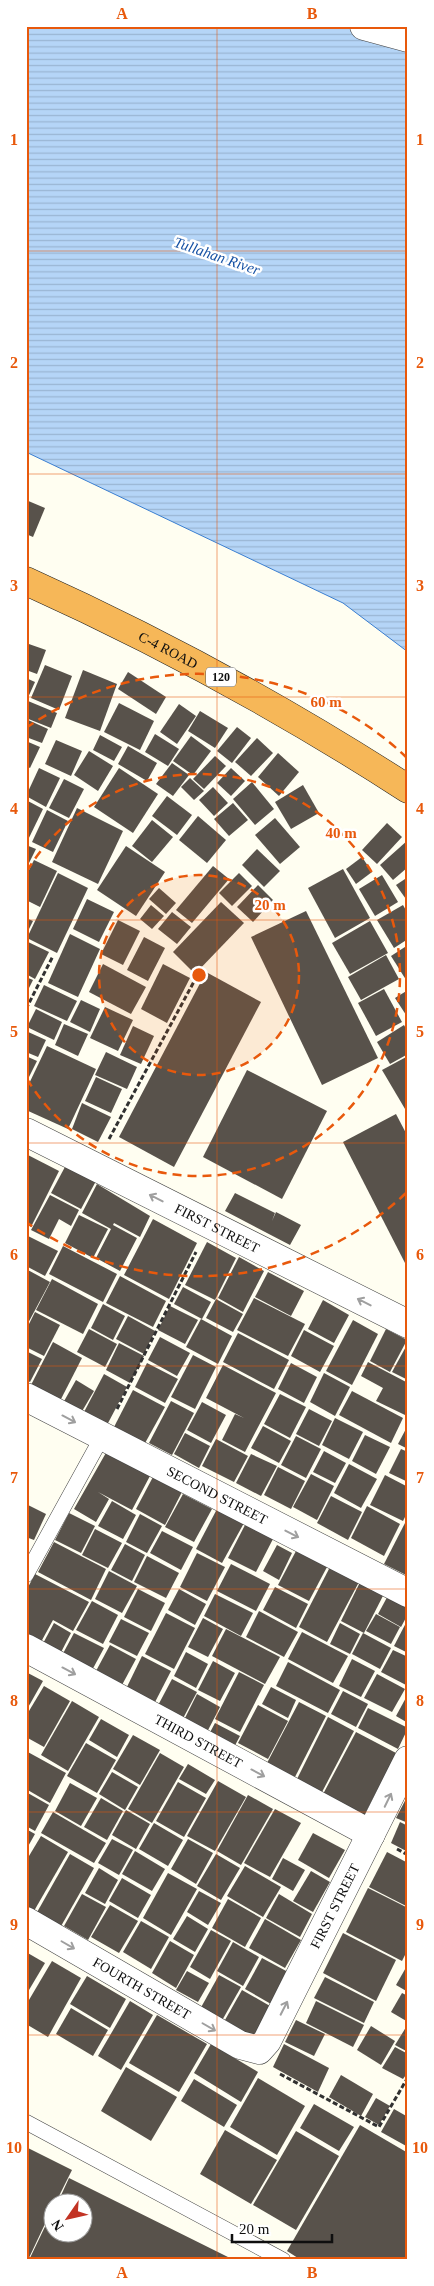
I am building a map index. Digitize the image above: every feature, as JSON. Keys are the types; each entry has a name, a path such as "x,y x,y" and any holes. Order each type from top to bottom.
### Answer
{"highway":[{"name":"C-4 ROAD","path":"26,581 110,619 211,671 310,728 408,789"}],"street":[{"path":"364,26 408,38"},
{"name":"FIRST STREET","path":"26,1132 408,1324"},
{"name":"SECOND STREET","path":"26,1397 408,1593"},
{"name":"THIRD STREET","path":"26,1648 371,1834"},
{"name":"FIRST STREET","path":"259,2050 267,2042 408,1760"},
{"name":"FOURTH STREET","path":"26,1920 240,2045 259,2050"}],"lane":[{"path":"26,1575 102,1436"},
{"path":"26,2122 283,2260"}],"path":[{"path":"26,1009 53,956"},
{"path":"94,1167 197,976"},
{"path":"102,1436 210,1224"},
{"path":"259,2050 269,2068 380,2128 408,2077"}],"water":[{"name":"Tullahan River","path":"26,26 348,26 408,44 408,652 343,603 26,452"}],"building":[{"path":"26,500 45,508 33,537 26,534"},
{"path":"26,643 46,650 37,674 26,670"},
{"path":"45,665 72,676 59,710 31,698"},
{"path":"83,670 117,684 100,731 65,718"},
{"path":"128,672 166,697 156,714 118,689"},
{"path":"26,678 35,682 26,702"},
{"path":"28,701 57,713 51,728 26,718"},
{"path":"119,703 154,721 140,750 104,732"},
{"path":"179,704 196,716 177,744 160,732"},
{"path":"200,711 228,728 215,748 188,731"},
{"path":"26,719 48,729 42,743 26,737"},
{"path":"237,727 251,738 232,763 217,751"},
{"path":"155,734 179,749 168,766 145,752"},
{"path":"100,735 122,747 114,761 93,750"},
{"path":"191,736 211,751 193,775 173,761"},
{"path":"257,738 273,753 251,776 235,762"},
{"path":"56,740 82,751 71,776 45,764"},
{"path":"26,741 40,747 30,768 26,766"},
{"path":"128,746 157,763 147,781 118,764"},
{"path":"89,751 113,766 98,791 74,775"},
{"path":"278,753 299,772 279,796 258,777"},
{"path":"215,756 226,766 204,789 193,779"},
{"path":"172,763 189,775 173,796 156,784"},
{"path":"39,768 60,778 46,807 26,796"},
{"path":"119,768 158,794 133,833 94,807"},
{"path":"231,768 245,781 231,796 217,783"},
{"path":"190,778 204,791 194,800 181,787"},
{"path":"64,779 84,789 69,818 49,808"},
{"path":"252,782 274,809 255,825 233,799"},
{"path":"303,785 319,813 291,829 275,802"},
{"path":"213,787 228,803 214,816 199,800"},
{"path":"167,796 192,815 177,835 152,816"},
{"path":"26,800 43,809 26,844"},
{"path":"233,803 248,820 229,836 214,819"},
{"path":"77,808 123,831 98,884 52,862"},
{"path":"47,810 68,821 53,852 32,842"},
{"path":"198,816 226,840 207,863 179,840"},
{"path":"275,818 300,847 280,864 255,835"},
{"path":"152,820 173,837 152,862 132,846"},
{"path":"387,823 402,837 377,864 362,850"},
{"path":"408,840 408,867 393,880 380,865"},
{"path":"26,845 36,849 26,869"},
{"path":"126,846 165,872 136,916 97,890"},
{"path":"257,849 280,871 264,887 242,865"},
{"path":"362,857 372,872 356,884 346,869"},
{"path":"34,860 57,871 40,907 26,900 26,876"},
{"path":"213,866 229,879 192,923 176,910"},
{"path":"343,869 370,918 335,938 308,888"},
{"path":"58,873 88,888 57,953 27,938"},
{"path":"239,873 252,886 232,906 219,893"},
{"path":"382,875 398,902 375,916 359,889"},
{"path":"408,877 408,902 396,885"},
{"path":"258,885 273,900 253,922 237,907"},
{"path":"159,888 176,903 166,914 149,899"},
{"path":"87,899 114,912 99,942 73,929"},
{"path":"221,902 244,923 195,974 173,952"},
{"path":"151,905 164,916 152,929 140,919"},
{"path":"403,905 408,914 408,939 394,948 377,920"},
{"path":"306,911 378,1058 322,1085 251,937"},
{"path":"172,912 191,927 177,944 158,929"},
{"path":"26,918 33,921 26,935"},
{"path":"118,920 140,931 123,965 101,954"},
{"path":"370,921 388,953 350,974 332,943"},
{"path":"70,934 100,949 78,997 48,983"},
{"path":"144,937 165,948 148,981 127,970"},
{"path":"26,941 49,952 35,979 26,974"},
{"path":"408,945 408,983 391,956"},
{"path":"386,955 399,979 361,1000 348,977"},
{"path":"103,964 146,987 131,1014 89,992"},
{"path":"163,964 190,978 167,1023 141,1009"},
{"path":"206,972 261,1002 174,1167 119,1137"},
{"path":"26,977 33,980 26,994"},
{"path":"44,985 77,1001 67,1021 34,1006"},
{"path":"384,989 402,1022 376,1036 358,1003"},
{"path":"408,990 408,1018 395,998"},
{"path":"81,1000 100,1009 90,1032 70,1022"},
{"path":"105,1007 133,1020 118,1051 90,1038"},
{"path":"36,1009 62,1022 54,1040 27,1027"},
{"path":"64,1024 88,1034 78,1056 55,1045"},
{"path":"404,1025 408,1032 408,1054 390,1064 377,1042"},
{"path":"133,1026 154,1036 141,1064 120,1055"},
{"path":"26,1031 46,1040 38,1057 26,1052"},
{"path":"47,1046 96,1069 68,1129 26,1110 26,1090"},
{"path":"106,1052 137,1067 127,1089 95,1075"},
{"path":"26,1056 37,1061 26,1083"},
{"path":"408,1056 408,1114 382,1070"},
{"path":"247,1070 327,1111 282,1199 203,1157"},
{"path":"96,1077 122,1089 111,1113 85,1101"},
{"path":"82,1103 111,1117 98,1142 72,1129"},
{"path":"396,1114 408,1137 408,1262 405,1263 343,1142"},
{"path":"26,1154 59,1171 31,1227 26,1224"},
{"path":"66,1165 96,1181 81,1209 51,1193"},
{"path":"97,1184 150,1216 140,1237 114,1223 113,1225 137,1238 120,1271 96,1258 111,1229 82,1213"},
{"path":"235,1193 275,1213 272,1221 276,1212 301,1225 290,1245 225,1211"},
{"path":"50,1195 79,1210 71,1226 59,1219 49,1239 31,1230"},
{"path":"79,1215 108,1229 93,1258 65,1243"},
{"path":"153,1219 197,1243 169,1299 124,1275"},
{"path":"26,1235 58,1251 45,1276 26,1266"},
{"path":"207,1242 236,1258 215,1300 185,1285"},
{"path":"63,1246 117,1274 103,1302 49,1274"},
{"path":"239,1257 264,1271 243,1312 218,1298"},
{"path":"26,1269 50,1282 26,1327"},
{"path":"268,1272 304,1291 291,1316 255,1297"},
{"path":"120,1276 166,1301 153,1327 106,1303"},
{"path":"52,1279 98,1304 83,1334 36,1310"},
{"path":"183,1287 211,1302 202,1319 174,1304"},
{"path":"254,1298 305,1324 288,1356 237,1330"},
{"path":"216,1299 243,1314 233,1332 206,1318"},
{"path":"323,1300 349,1315 334,1343 308,1329"},
{"path":"103,1304 125,1316 113,1340 91,1328"},
{"path":"170,1306 198,1320 185,1344 158,1330"},
{"path":"35,1312 60,1325 44,1356 26,1347 26,1330"},
{"path":"128,1316 155,1331 144,1354 116,1339"},
{"path":"201,1319 232,1336 218,1364 186,1347"},
{"path":"353,1320 378,1334 352,1385 326,1371"},
{"path":"89,1329 117,1344 105,1367 77,1352"},
{"path":"386,1329 407,1340 390,1372 370,1361"},
{"path":"304,1330 334,1346 320,1372 291,1356"},
{"path":"238,1333 289,1360 274,1389 223,1362"},
{"path":"160,1337 190,1353 177,1376 148,1360"},
{"path":"53,1342 82,1358 60,1401 31,1385"},
{"path":"119,1343 144,1356 130,1383 106,1370"},
{"path":"408,1343 408,1380 392,1372"},
{"path":"26,1351 42,1359 30,1382 26,1380"},
{"path":"193,1355 216,1367 195,1409 171,1397"},
{"path":"368,1362 408,1383 408,1409 405,1415 376,1401 383,1388 361,1376"},
{"path":"147,1363 178,1379 165,1403 135,1387"},
{"path":"291,1363 317,1377 304,1403 278,1389"},
{"path":"223,1365 276,1393 245,1452 222,1440 235,1414 244,1418 206,1398"},
{"path":"324,1373 350,1387 335,1416 310,1402"},
{"path":"104,1374 127,1387 107,1425 84,1412"},
{"path":"76,1380 94,1391 81,1413 63,1403"},
{"path":"133,1390 165,1407 144,1445 113,1429"},
{"path":"352,1391 403,1418 391,1443 339,1415"},
{"path":"280,1394 306,1407 290,1438 264,1424"},
{"path":"171,1401 194,1413 172,1455 149,1443"},
{"path":"202,1402 226,1415 211,1443 187,1430"},
{"path":"309,1409 332,1421 319,1446 296,1434"},
{"path":"335,1418 363,1432 349,1459 322,1445"},
{"path":"408,1425 408,1449 398,1444"},
{"path":"263,1426 291,1441 279,1463 251,1448"},
{"path":"185,1433 210,1446 199,1468 174,1454"},
{"path":"365,1435 390,1447 376,1474 352,1461"},
{"path":"296,1436 321,1449 306,1478 281,1465"},
{"path":"216,1439 248,1456 234,1482 202,1466"},
{"path":"401,1449 408,1452 408,1482 389,1473"},
{"path":"107,1451 151,1474 132,1510 98,1492 109,1499 96,1522 74,1509"},
{"path":"324,1451 346,1463 335,1483 313,1472"},
{"path":"251,1454 277,1466 261,1496 236,1483"},
{"path":"349,1464 377,1479 361,1508 334,1493"},
{"path":"278,1467 305,1481 291,1509 264,1495"},
{"path":"311,1474 334,1486 317,1520 293,1507"},
{"path":"154,1475 183,1490 165,1525 136,1509"},
{"path":"385,1475 408,1487 408,1511 403,1521 370,1505"},
{"path":"183,1494 212,1509 194,1542 165,1527"},
{"path":"331,1496 362,1512 348,1540 317,1523"},
{"path":"112,1501 136,1515 123,1539 98,1526"},
{"path":"26,1504 46,1514 34,1540 26,1537"},
{"path":"367,1506 400,1524 384,1556 351,1538"},
{"path":"217,1509 244,1523 222,1563 196,1549"},
{"path":"69,1513 95,1526 81,1553 55,1540"},
{"path":"140,1514 162,1526 147,1553 126,1542"},
{"path":"405,1523 408,1524 408,1576 384,1564"},
{"path":"245,1525 273,1539 256,1572 228,1558"},
{"path":"95,1529 122,1543 108,1568 82,1555"},
{"path":"162,1531 193,1547 181,1570 150,1553"},
{"path":"54,1542 106,1569 91,1600 38,1572"},
{"path":"125,1544 145,1555 132,1581 111,1570"},
{"path":"277,1545 292,1553 279,1580 263,1571"},
{"path":"296,1551 327,1567 309,1601 278,1585"},
{"path":"197,1553 225,1567 207,1601 180,1587"},
{"path":"147,1556 179,1573 166,1598 134,1582"},
{"path":"231,1564 270,1584 256,1611 217,1591"},
{"path":"330,1567 359,1582 327,1642 299,1627"},
{"path":"109,1571 137,1586 122,1613 95,1599"},
{"path":"35,1574 89,1602 73,1631 53,1620 41,1642 26,1634 26,1591"},
{"path":"363,1576 387,1588 364,1633 341,1621"},
{"path":"275,1587 308,1604 296,1628 263,1610"},
{"path":"138,1589 165,1603 151,1631 124,1617"},
{"path":"179,1589 206,1604 195,1625 168,1610"},
{"path":"391,1590 408,1599 408,1614 401,1627 378,1614"},
{"path":"215,1594 253,1613 241,1636 204,1616"},
{"path":"92,1601 118,1615 103,1644 76,1630"},
{"path":"259,1611 298,1632 284,1657 246,1637"},
{"path":"166,1613 195,1628 174,1669 145,1654"},
{"path":"376,1614 400,1627 391,1644 366,1631"},
{"path":"203,1618 223,1629 208,1657 188,1647"},
{"path":"121,1619 149,1633 137,1656 109,1642"},
{"path":"408,1619 408,1653 394,1646"},
{"path":"54,1623 71,1633 58,1658 40,1649"},
{"path":"340,1623 360,1634 350,1654 330,1644"},
{"path":"226,1629 280,1657 265,1684 212,1656"},
{"path":"302,1632 348,1656 333,1683 288,1659"},
{"path":"74,1633 104,1648 90,1674 60,1659"},
{"path":"363,1633 391,1648 380,1669 352,1654"},
{"path":"110,1645 136,1659 122,1685 96,1671"},
{"path":"393,1650 408,1657 408,1681 406,1685 381,1672"},
{"path":"186,1652 208,1664 196,1688 174,1676"},
{"path":"142,1656 171,1671 153,1706 125,1691"},
{"path":"352,1659 375,1671 361,1697 339,1686"},
{"path":"213,1661 235,1673 220,1701 198,1690"},
{"path":"288,1662 340,1690 328,1713 276,1686"},
{"path":"26,1672 43,1681 26,1711"},
{"path":"239,1672 264,1685 240,1732 215,1719"},
{"path":"377,1674 405,1689 392,1712 364,1698"},
{"path":"172,1679 197,1692 180,1724 155,1711"},
{"path":"44,1686 70,1701 44,1747 26,1737 26,1716"},
{"path":"271,1687 296,1700 288,1718 262,1704"},
{"path":"343,1691 368,1704 356,1727 331,1714"},
{"path":"197,1694 220,1707 205,1736 182,1724"},
{"path":"408,1694 408,1723 396,1716"},
{"path":"72,1701 99,1717 68,1771 41,1755"},
{"path":"299,1702 326,1716 295,1777 267,1763"},
{"path":"258,1705 288,1721 268,1759 238,1743"},
{"path":"368,1708 408,1728 398,1749 358,1728"},
{"path":"328,1717 354,1731 321,1794 296,1781"},
{"path":"101,1719 129,1735 117,1757 89,1740"},
{"path":"215,1723 240,1736 232,1751 207,1738"},
{"path":"356,1732 396,1753 363,1818 322,1796"},
{"path":"133,1735 160,1750 140,1785 113,1769"},
{"path":"86,1743 116,1760 97,1793 67,1776"},
{"path":"26,1751 66,1773 50,1803 26,1789"},
{"path":"160,1753 184,1767 152,1823 128,1809"},
{"path":"188,1764 215,1780 206,1794 179,1779"},
{"path":"112,1772 138,1787 125,1810 99,1794"},
{"path":"218,1781 246,1797 215,1851 187,1836"},
{"path":"178,1782 206,1798 184,1837 156,1821"},
{"path":"70,1783 97,1798 81,1826 55,1811"},
{"path":"26,1792 49,1805 35,1831 26,1826"},
{"path":"248,1795 273,1809 241,1865 217,1851"},
{"path":"408,1795 408,1823 396,1818"},
{"path":"101,1798 123,1811 107,1840 84,1827"},
{"path":"275,1809 301,1823 270,1877 244,1863"},
{"path":"126,1810 150,1824 136,1849 112,1835"},
{"path":"53,1812 106,1843 94,1863 41,1833"},
{"path":"400,1822 408,1826 408,1852 391,1843"},
{"path":"154,1823 183,1840 168,1866 139,1849"},
{"path":"26,1829 35,1834 26,1850"},
{"path":"313,1833 345,1850 329,1878 298,1860"},
{"path":"41,1836 68,1852 34,1911 26,1907 26,1861"},
{"path":"112,1839 133,1850 119,1875 98,1863"},
{"path":"188,1839 213,1853 196,1884 171,1869"},
{"path":"135,1851 165,1869 152,1891 122,1874"},
{"path":"387,1852 408,1863 408,1907 369,1887"},
{"path":"70,1854 94,1868 60,1928 36,1914"},
{"path":"216,1854 240,1868 221,1900 197,1886"},
{"path":"283,1858 305,1870 293,1891 272,1879"},
{"path":"245,1866 281,1887 263,1917 227,1896"},
{"path":"99,1868 118,1880 105,1904 85,1893"},
{"path":"311,1871 330,1882 313,1912 293,1901"},
{"path":"168,1873 197,1889 171,1935 143,1918"},
{"path":"122,1878 151,1895 138,1918 109,1901"},
{"path":"368,1888 408,1908 408,1949 402,1961 346,1932"},
{"path":"199,1891 221,1903 208,1925 187,1912"},
{"path":"82,1894 106,1907 88,1940 64,1926"},
{"path":"279,1894 312,1914 300,1937 266,1918"},
{"path":"228,1899 261,1918 245,1947 212,1928"},
{"path":"110,1905 138,1921 119,1953 91,1937"},
{"path":"187,1916 208,1929 195,1952 173,1939"},
{"path":"265,1919 301,1940 285,1968 249,1948"},
{"path":"141,1921 169,1937 151,1969 123,1952"},
{"path":"211,1930 231,1941 210,1979 190,1967"},
{"path":"343,1933 396,1960 376,2001 323,1973"},
{"path":"170,1941 194,1955 176,1988 152,1973"},
{"path":"233,1942 259,1957 243,1986 217,1971"},
{"path":"26,1952 45,1963 29,1990 26,1988"},
{"path":"262,1958 288,1972 271,2004 245,1989"},
{"path":"52,1961 81,1978 48,2037 26,2024 26,2005"},
{"path":"408,1964 408,1992 396,1985"},
{"path":"187,1971 209,1983 198,2002 176,1990"},
{"path":"219,1975 241,1987 220,2024 199,2011"},
{"path":"87,1976 126,1999 110,2028 70,2004"},
{"path":"325,1977 374,2002 364,2023 314,1998"},
{"path":"242,1990 270,2006 253,2037 225,2020"},
{"path":"402,1993 408,1996 408,2022 391,2012"},
{"path":"130,2001 153,2015 121,2070 98,2056"},
{"path":"316,2001 364,2025 353,2047 306,2023"},
{"path":"71,2008 108,2030 93,2056 56,2034"},
{"path":"157,2015 207,2044 179,2092 129,2063"},
{"path":"296,2020 325,2034 314,2056 285,2042"},
{"path":"408,2024 408,2052 395,2045"},
{"path":"371,2026 395,2041 381,2065 357,2050"},
{"path":"211,2044 258,2072 241,2102 194,2073"},
{"path":"284,2044 329,2068 318,2092 273,2067"},
{"path":"395,2047 408,2054 408,2072 403,2079 382,2068"},
{"path":"126,2067 177,2097 151,2141 101,2111"},
{"path":"341,2075 373,2094 361,2116 329,2097"},
{"path":"258,2078 305,2106 277,2155 230,2127"},
{"path":"194,2079 237,2105 224,2127 181,2101"},
{"path":"376,2098 390,2106 379,2125 365,2117"},
{"path":"314,2104 354,2127 339,2151 300,2128"},
{"path":"394,2109 408,2117 408,2147 381,2132"},
{"path":"360,2125 408,2153 408,2260 301,2260 287,2251"},
{"path":"225,2130 277,2160 251,2204 200,2174"},
{"path":"296,2131 339,2156 296,2230 253,2205"},
{"path":"26,2147 72,2170 60,2194 42,2194 42,2230 28,2260 26,2260"},
{"path":"69,2178 234,2260 29,2260 42,2233 42,2244 92,2244 92,2194 62,2194"}]}
